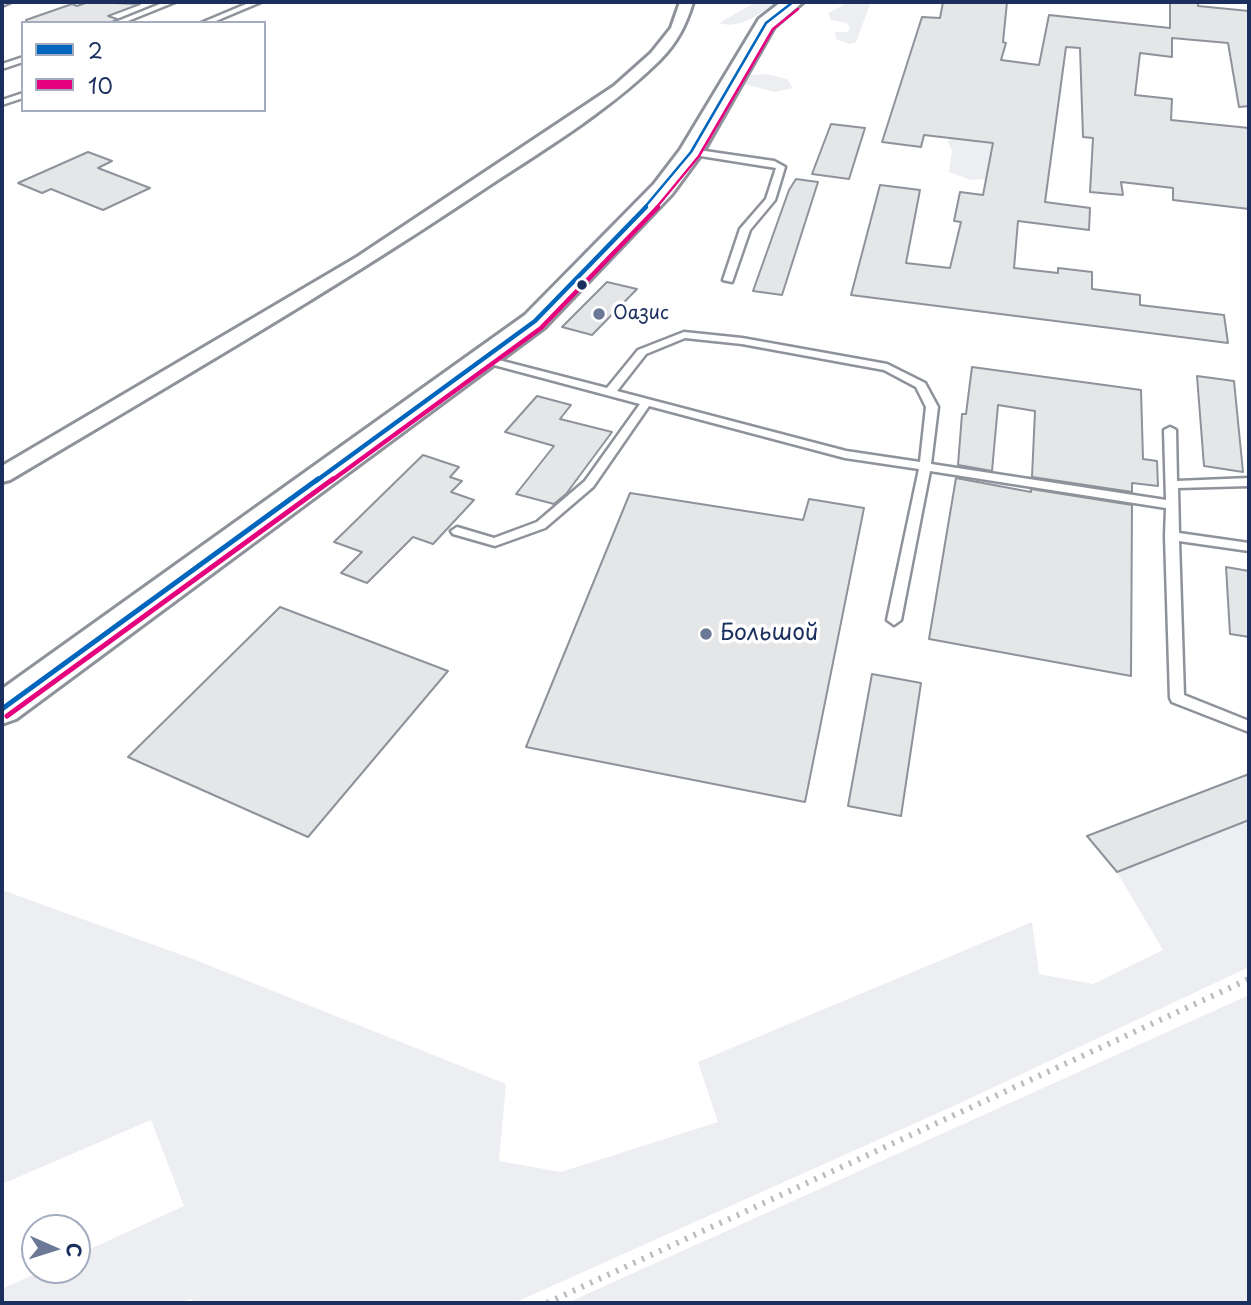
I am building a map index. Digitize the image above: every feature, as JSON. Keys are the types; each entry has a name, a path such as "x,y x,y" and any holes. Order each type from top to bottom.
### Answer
{"street":[{"path":"2,475 364,261 556,134 619,89 656,56 678,29 686,2"},
{"path":"2,709 536,321 663,189 691,152 766,23 793,2"}],"lane":[{"path":"2,4 7,2"},
{"path":"121,21 171,2"},
{"path":"209,21 257,2"},
{"path":"2,67 21,60"},
{"path":"2,103 21,96"},
{"path":"691,152 781,167 770,200 745,229 728,280"},
{"path":"610,392 642,352 684,335 742,341 887,367 921,385 932,407 925,467 894,620"},
{"path":"483,359 845,454 1170,505"},
{"path":"457,531 495,542 541,524 589,484 647,401"},
{"path":"1170,430 1177,698 1249,727"},
{"path":"1170,485 1249,482"},
{"path":"1171,536 1249,547"}],"path":[{"path":"547,1303 1249,979"}],"shaded area":[{"path":"756,2 778,2 742,22 727,25 719,23"},
{"path":"849,2 871,2 856,42 850,44 836,39 835,32 848,32 850,27 847,23 831,20 828,13"},
{"path":"766,74 787,79 793,88 775,92 744,84 751,75"},
{"path":"949,138 993,143 986,179 971,180 949,172 952,150 948,143"},
{"path":"1249,820 1249,967 958,1104 514,1303 194,1303 192,1299 175,1303 2,1303 2,1289 21,1280 21,1284 91,1284 91,1249 184,1206 151,1120 2,1184 2,890 193,959 506,1084 499,1161 561,1172 718,1122 698,1062 1032,922 1039,974 1093,984 1163,950 1117,872"},
{"path":"1249,995 1249,1303 567,1303"}],"building":[{"path":"88,2 140,4 108,16 117,19 114,21 26,20 72,4 77,6"},
{"path":"943,2 1007,2 1003,42 1006,43 1001,60 1039,65 1049,15 1170,28 1170,2 1198,2 1198,6 1249,11 1249,106 1239,107 1228,43 1172,38 1172,57 1140,53 1135,95 1172,99 1171,120 1249,128 1249,209 1173,200 1173,188 1121,182 1123,195 1090,192 1093,138 1083,137 1080,48 1066,47 1045,202 1090,208 1089,230 1018,221 1014,268 1058,273 1058,268 1092,272 1092,289 1140,295 1140,305 1224,315 1228,343 851,295 880,185 920,190 906,263 950,268 961,222 954,221 960,192 983,195 993,143 924,135 921,147 882,142 922,17 940,18"},
{"path":"831,124 865,128 849,179 812,174"},
{"path":"88,152 112,161 98,168 150,188 103,210 51,189 42,193 18,183"},
{"path":"796,179 818,182 782,295 753,291 789,190"},
{"path":"607,282 637,289 592,335 562,327"},
{"path":"972,367 1141,390 1143,459 1157,461 1158,486 1132,483 1132,492 1032,477 1035,411 998,405 992,471 958,465 962,414 966,414"},
{"path":"1197,376 1234,381 1243,472 1204,466"},
{"path":"537,396 571,405 560,419 612,432 566,494 554,504 516,494 554,446 505,432"},
{"path":"423,455 459,467 450,477 462,481 451,492 474,500 433,544 413,537 367,583 341,573 362,552 334,542"},
{"path":"956,478 1031,492 1031,489 1132,505 1131,676 929,639"},
{"name":"Большой","path":"630,493 803,520 809,499 864,508 805,802 526,747"},
{"path":"1226,567 1249,571 1249,637 1230,634"},
{"path":"280,607 448,671 308,837 128,757"},
{"path":"872,674 921,683 901,816 848,806"},
{"path":"1249,774 1249,820 1117,872 1087,836"}],"transit line":[{"name":"2","path":"2,709 535,321 663,189 691,152 766,23 793,2"},
{"name":"10","path":"7,716 541,328 670,194 699,156 773,29 798,9"}],"place":[{"name":"Оазис","path":"599,314"},
{"name":"Большой","path":"706,634"}]}
